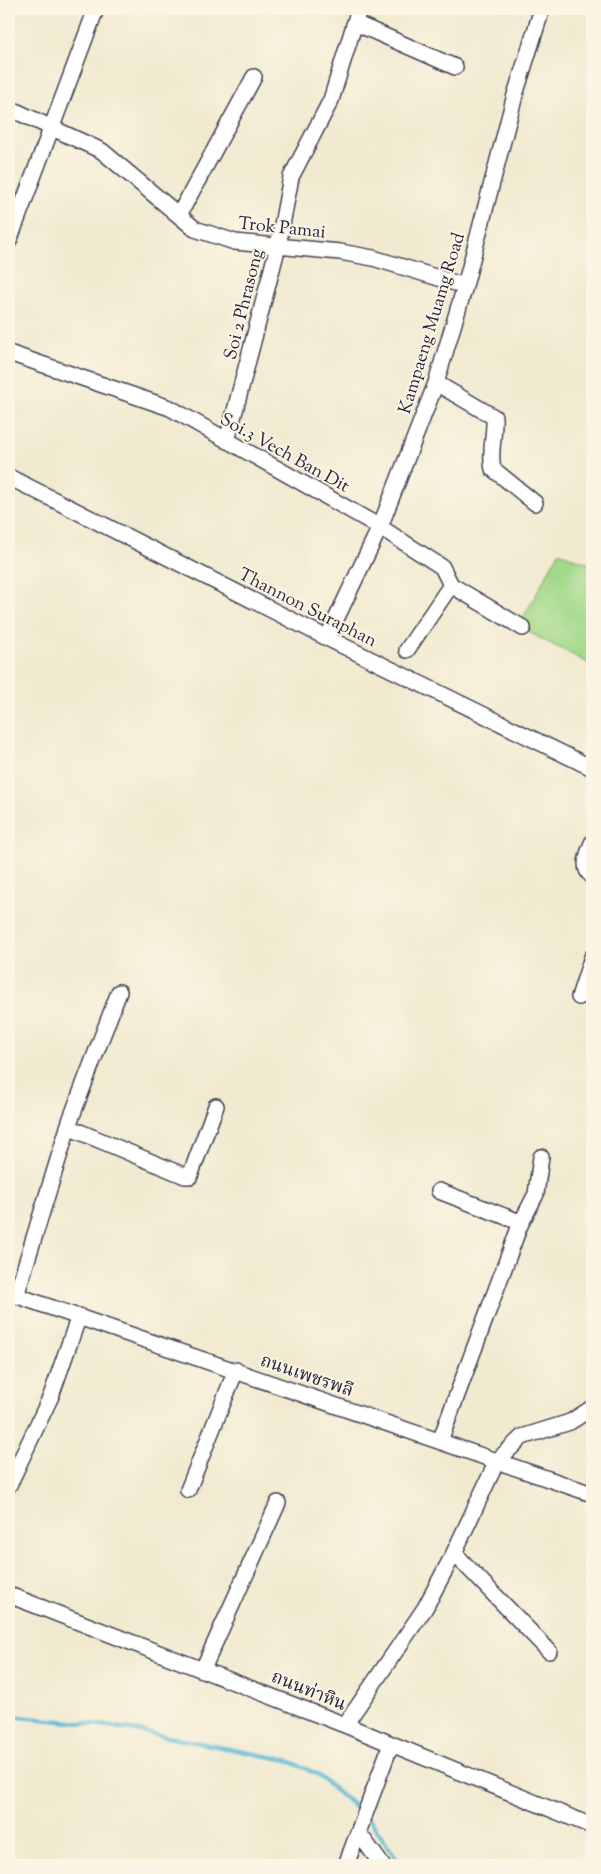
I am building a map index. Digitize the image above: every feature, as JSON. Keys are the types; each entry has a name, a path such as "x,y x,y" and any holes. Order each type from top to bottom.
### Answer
{"street":[{"path":"9,241 96,9"},
{"name":"Kampaeng Muamg Road","path":"327,638 380,527 436,383 465,286 515,95 542,9"},
{"path":"357,16 455,68"},
{"name":"Soi 2 Phrasong","path":"227,441 278,246 291,177 331,100 357,16"},
{"path":"178,215 254,77"},
{"name":"Trok Pamai","path":"9,108 102,151 195,229 235,242 340,252 373,258 465,286"},
{"name":"Soi.3 Vech Ban Dit","path":"9,353 170,408 380,527 442,567 451,585"},
{"path":"436,383 494,417 495,433 492,453 494,470 535,503"},
{"name":"Thannon Suraphan","path":"9,477 327,638 592,768"},
{"path":"407,650 451,585 523,628"},
{"path":"592,843 586,864 588,874 592,876"},
{"path":"578,996 592,957"},
{"path":"13,1294 68,1127 119,992"},
{"path":"68,1127 185,1176 190,1176 216,1106"},
{"path":"440,1441 520,1225 536,1194 541,1157"},
{"path":"439,1191 518,1221 520,1225"},
{"name":"ถนนเพชรพลี","path":"13,1294 592,1494"},
{"path":"9,1485 51,1396 79,1316"},
{"path":"188,1490 236,1370"},
{"path":"345,1725 425,1608 454,1553 496,1462 522,1437 570,1422 592,1408"},
{"path":"203,1669 278,1503"},
{"path":"454,1553 549,1651"},
{"name":"ถนนท่าหิน","path":"9,1596 345,1725 592,1826"},
{"path":"346,1865 391,1744"},
{"path":"358,1832 382,1865"}],"green space":[{"path":"559,552 592,565 592,665 530,633 523,618"}],"waterway":[{"path":"9,1716 111,1726 287,1760 317,1774 370,1820 401,1865"}]}
